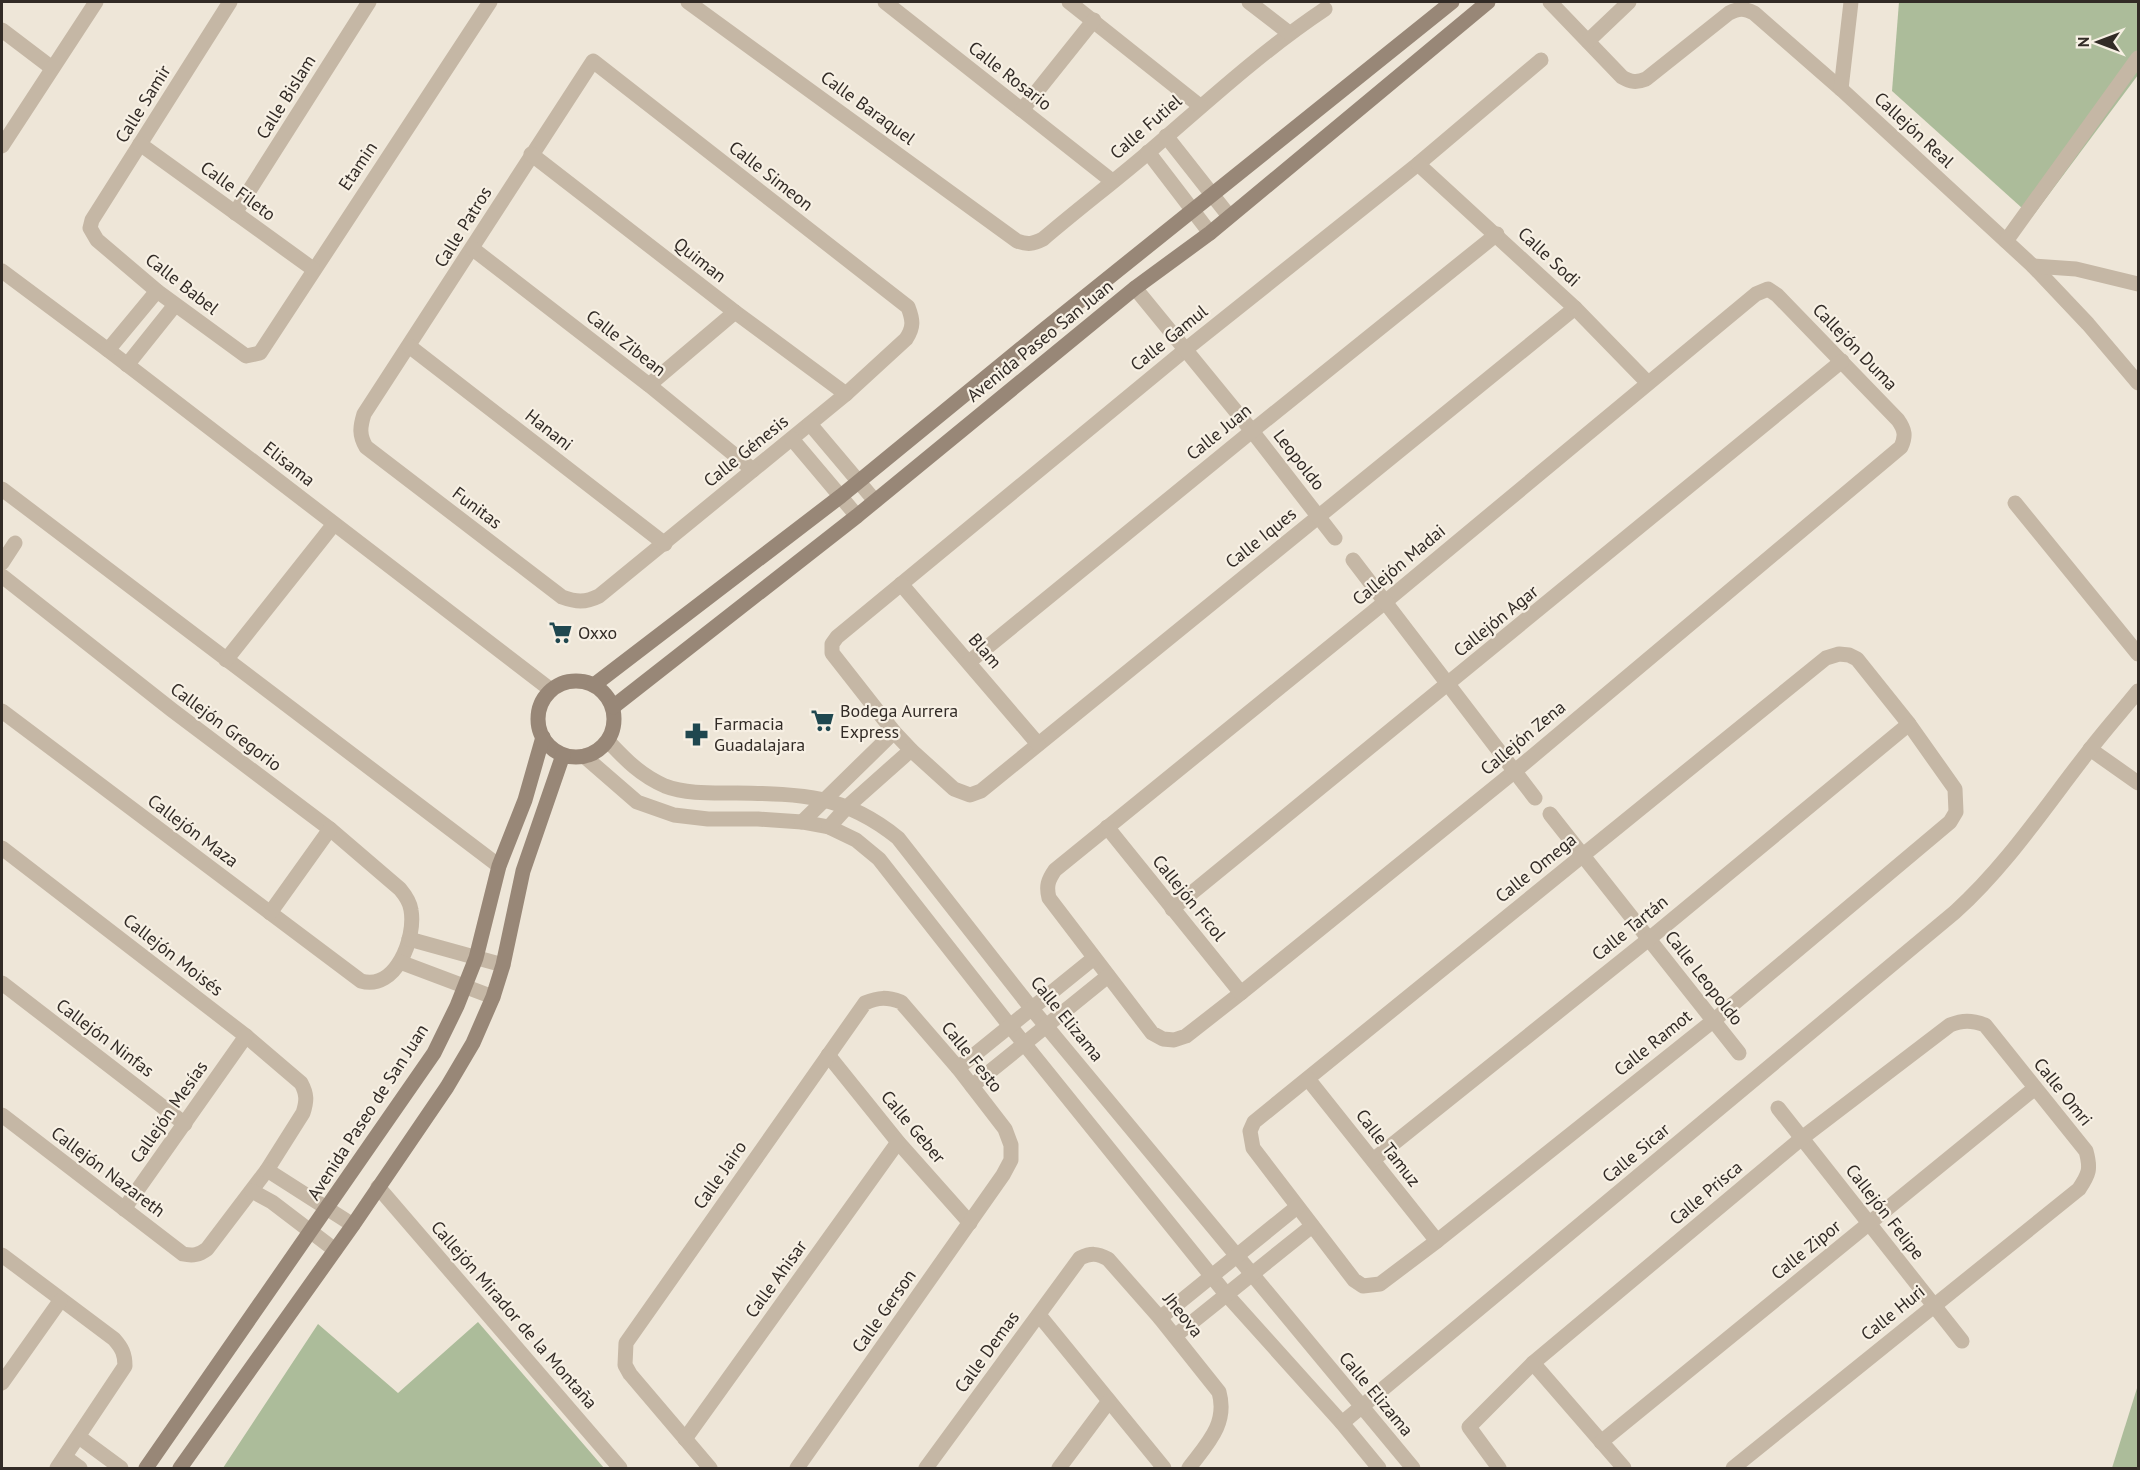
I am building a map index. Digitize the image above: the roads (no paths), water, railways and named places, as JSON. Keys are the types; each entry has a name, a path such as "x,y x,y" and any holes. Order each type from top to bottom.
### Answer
{"street":[{"path":"2,146 96,2"},
{"name":"Calle Samir","path":"90,228 92,220 230,2"},
{"name":"Calle Bislam","path":"235,213 369,2"},
{"name":"Etamin","path":"260,353 490,2"},
{"name":"Calle Baraquel","path":"688,2 1008,235 1026,244"},
{"name":"Calle Rosario","path":"885,2 1112,181"},
{"path":"1069,2 1200,106"},
{"path":"1249,2 1289,33"},
{"name":"Avenida Paseo San Juan","path":"594,685 859,482 1046,328 1452,2"},
{"name":"Avenida Paseo San Juan","path":"613,707 857,516 1135,288 1210,233 1488,2"},
{"path":"1550,2 1588,41 1629,2"},
{"path":"1841,89 1851,2"},
{"name":"Calle Futiel","path":"1026,244 1033,244 1043,239 1289,33 1325,9"},
{"name":"Callejón Real","path":"1588,41 1622,77 1638,82 1646,79 1729,13 1737,9 1745,9 1754,13 1841,89 2033,266 2088,324 2139,383"},
{"path":"1022,110 1094,20"},
{"path":"2,30 52,69"},
{"path":"2006,241 2139,58"},
{"name":"Calle Gamul","path":"894,732 832,653 832,644 837,637 1185,350 1418,164 1541,60"},
{"name":"Calle Patros","path":"364,414 593,61"},
{"name":"Calle Simeon","path":"593,61 908,308 913,329"},
{"path":"1166,136 1229,216"},
{"name":"Calle Fileto","path":"140,144 313,269"},
{"path":"1148,152 1210,233"},
{"name":"Quiman","path":"531,154 735,312 846,394"},
{"name":"Calle Sodi","path":"1418,164 1497,234 1575,308 1648,383"},
{"name":"Calle Babel","path":"90,228 97,240 175,305 246,356 260,353"},
{"name":"Calle Juan","path":"969,662 1497,234"},
{"name":"Calle Zibean","path":"473,249 649,385 753,470"},
{"path":"2033,266 2076,269 2139,284"},
{"name":"Elisama","path":"2,271 551,690"},
{"name":"Callejón Duma","path":"1768,282 1777,295 1898,420 1904,429 1905,439"},
{"name":"Callejón Madai","path":"1094,958 1049,898 1048,879 1055,870 1385,602 1768,282"},
{"name":"Leopoldo","path":"1135,288 1318,516"},
{"path":"108,350 157,291"},
{"path":"127,365 175,305"},
{"name":"Calle Iques","path":"911,750 954,789 970,795 981,791 1575,308"},
{"path":"649,385 735,312"},
{"name":"Calle Génesis","path":"599,596 846,394 906,339 913,329"},
{"name":"Hanani","path":"410,346 665,544"},
{"name":"Callejón Agar","path":"1172,909 1842,362"},
{"name":"Funitas","path":"364,414 360,426 360,437 366,447 562,597 576,602 588,601 599,596"},
{"path":"810,424 875,501"},
{"path":"792,439 857,516"},
{"name":"Callejón Zena","path":"1108,976 1152,1034 1163,1039 1174,1040 1186,1036 1515,771 1901,447 1905,439"},
{"path":"2,489 500,866"},
{"path":"2015,503 2139,654"},
{"path":"1318,516 1335,538"},
{"path":"226,660 334,524"},
{"path":"2,562 15,543"},
{"path":"1353,560 1535,798"},
{"name":"Callejón Gregorio","path":"2,576 172,710 330,829 400,889 409,903 412,919 409,939"},
{"name":"Blam","path":"901,584 1038,744"},
{"name":"Calle Omega","path":"1297,1207 1253,1148 1250,1131 1254,1122 1826,658 1839,654 1857,659 1909,724"},
{"path":"583,681 594,685 602,691 613,707 614,724 608,741 601,748 584,756 563,755 548,745 543,737 538,718 540,708 551,690 561,684 583,681"},
{"name":"Calle Sicar","path":"1342,1423 1982,888 2090,749 2139,691"},
{"name":"Callejón Maza","path":"2,711 361,981 370,984 378,982 400,962"},
{"name":"Calle Ramot","path":"1312,1226 1354,1281 1363,1286 1380,1284 1713,1021 1950,822 1956,812 1955,789 1909,724"},
{"name":"Calle Tartán","path":"1373,1160 1649,939 1909,724"},
{"path":"802,822 894,732 911,750 848,806 829,827"},
{"name":"Avenida Paseo de San Juan","path":"146,1468 312,1232 434,1053 476,958 500,866 525,800 543,737"},
{"name":"Calle Elizama","path":"608,741 638,772 668,787 706,793 765,794 824,799 848,806 878,821 898,838 1032,1008 1413,1468"},
{"path":"2090,749 2139,783"},
{"path":"180,1468 353,1225 447,1087 472,1043 493,997 503,965 523,871 563,755"},
{"path":"584,756 637,802 674,815 708,819 802,822 829,827 856,840 879,860 1226,1294 1342,1423 1379,1468"},
{"name":"Calle Leopoldo","path":"1550,814 1738,1053"},
{"name":"Callejón Ficol","path":"1107,827 1241,993"},
{"path":"270,914 330,829"},
{"name":"Callejón Moisés","path":"2,848 246,1036 301,1083 306,1092 303,1113 267,1170"},
{"path":"493,997 400,962 409,939 503,965"},
{"path":"958,1068 1094,958 1108,976 972,1086"},
{"name":"Callejón Ninfas","path":"2,983 186,1124"},
{"name":"Calle Festo","path":"865,1003 877,998 890,998 901,1002 958,1068 1005,1129 1011,1145 1011,1160 1003,1175"},
{"name":"Calle Jairo","path":"685,1439 630,1374 625,1365 626,1343 865,1003"},
{"name":"Calle Prisca","path":"1499,1468 1469,1427 1533,1363 1802,1138 1950,1025 1972,1020 1985,1025"},
{"name":"Calle Omri","path":"1985,1025 2086,1151 2089,1164 2087,1176 2079,1189"},
{"name":"Callejón Mesías","path":"124,1209 246,1036"},
{"name":"Calle Geber","path":"828,1055 898,1142 970,1222"},
{"name":"Calle Tamuz","path":"1308,1079 1437,1241"},
{"name":"Calle Zipor","path":"1601,1442 2035,1088"},
{"name":"Callejón Felipe","path":"1778,1108 1962,1341"},
{"name":"Callejón Nazareth","path":"2,1115 183,1254 192,1256 207,1249 252,1191"},
{"name":"Calle Ahisar","path":"685,1439 898,1142"},
{"path":"335,1250 252,1191 267,1170 353,1225"},
{"name":"Calle Gerson","path":"797,1468 1003,1175"},
{"name":"Callejón Mirador de la Montaña","path":"378,1187 620,1468"},
{"name":"Calle Huri","path":"1733,1468 2079,1189"},
{"path":"1160,1318 1297,1207 1312,1226 1175,1336"},
{"name":"Jheova","path":"1080,1258 1090,1254 1100,1254 1108,1259 1160,1318 1219,1392 1222,1417 1217,1429 1189,1468"},
{"path":"2,1255 60,1301 114,1339 125,1356 125,1366 61,1463 80,1468"},
{"name":"Calle Demas","path":"926,1468 1080,1258"},
{"path":"2,1383 60,1301"},
{"path":"1039,1315 1164,1468"},
{"path":"1533,1363 1624,1468"},
{"path":"1059,1468 1109,1401"},
{"path":"79,1437 122,1468"},
{"path":"685,1439 710,1468"}],"place":[{"name":"Oxxo","path":"560,633"},
{"name":"Bodega Aurrera Express","path":"822,721"},
{"name":"Farmacia Guadalajara","path":"696,734"}]}
